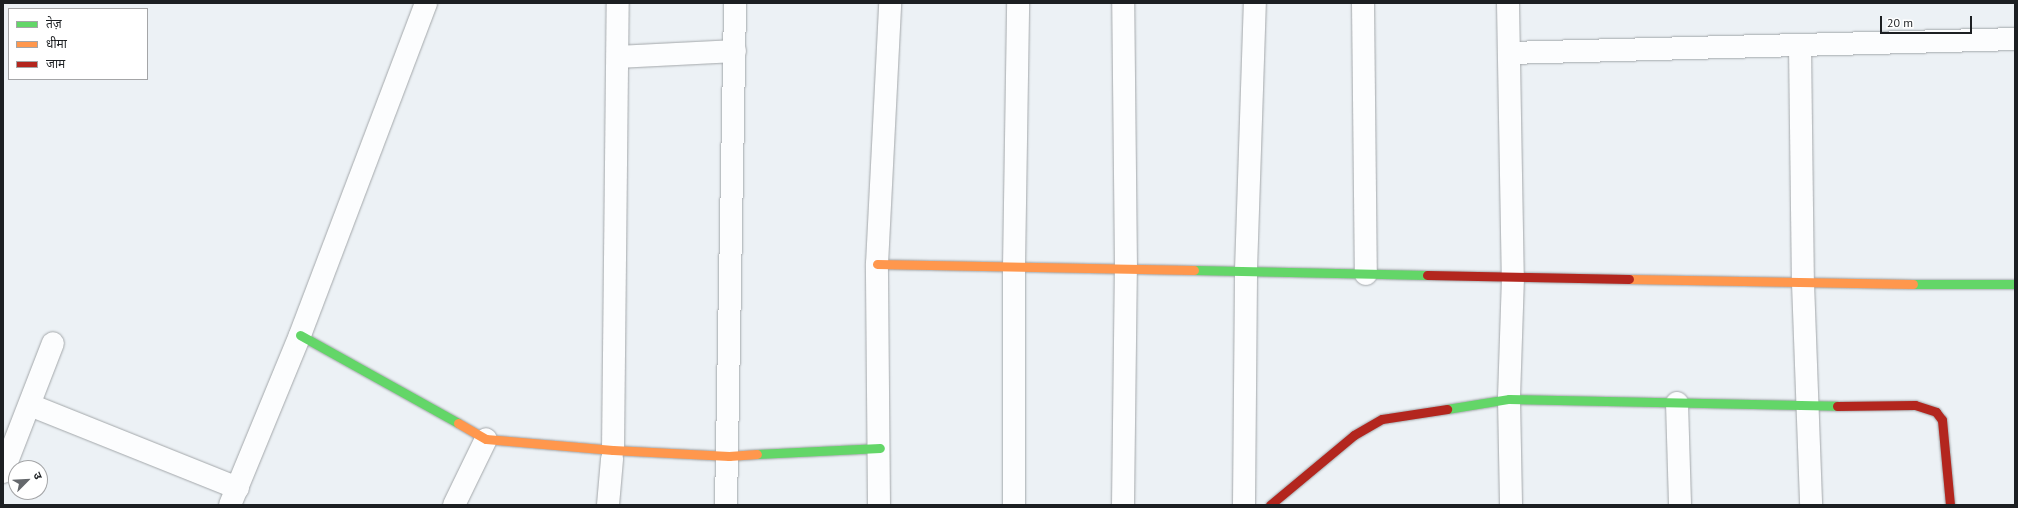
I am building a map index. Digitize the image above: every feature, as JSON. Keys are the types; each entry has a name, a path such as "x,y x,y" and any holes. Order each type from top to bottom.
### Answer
{"street":[{"path":"30,405 234,496 300,335 426,3"},
{"path":"608,505 612,454 618,3"},
{"path":"726,505 729,456 735,3"},
{"path":"879,505 880,448 877,264 890,3"},
{"path":"1014,505 1014,267 1018,3"},
{"path":"1123,3 1126,269 1123,505"},
{"path":"1244,505 1246,270 1255,3"},
{"path":"1363,3 1366,274"},
{"path":"1508,3 1513,277 1509,399 1511,505"},
{"path":"1509,53 2015,39"},
{"path":"1800,45 1803,283 1809,406 1811,505"},
{"path":"618,57 734,51"},
{"path":"877,264 1246,270 1803,283 2015,284"},
{"path":"300,335 486,439 612,454 729,456 880,448"},
{"path":"3,472 30,405 52,343"},
{"path":"1270,505 1348,439 1382,419 1509,399 1809,406 1915,405 1936,412 1942,420 1945,431 1950,505"},
{"path":"1677,403 1680,505"},
{"path":"454,505 486,439"}],"traffic: fast":[{"path":"1194,270 1427,275"},
{"path":"1913,284 2015,284"},
{"path":"300,335 458,423"},
{"path":"1447,409 1509,399 1837,406"},
{"path":"757,454 880,448"}],"traffic: slow":[{"path":"877,264 1194,270"},
{"path":"1629,279 1913,284"},
{"path":"458,423 486,439 613,450 729,456 757,454"}],"traffic: jam":[{"path":"1427,275 1629,279"},
{"path":"1837,406 1915,405 1936,412 1942,420 1950,505"},
{"path":"1270,505 1354,435 1382,419 1447,409"}]}
